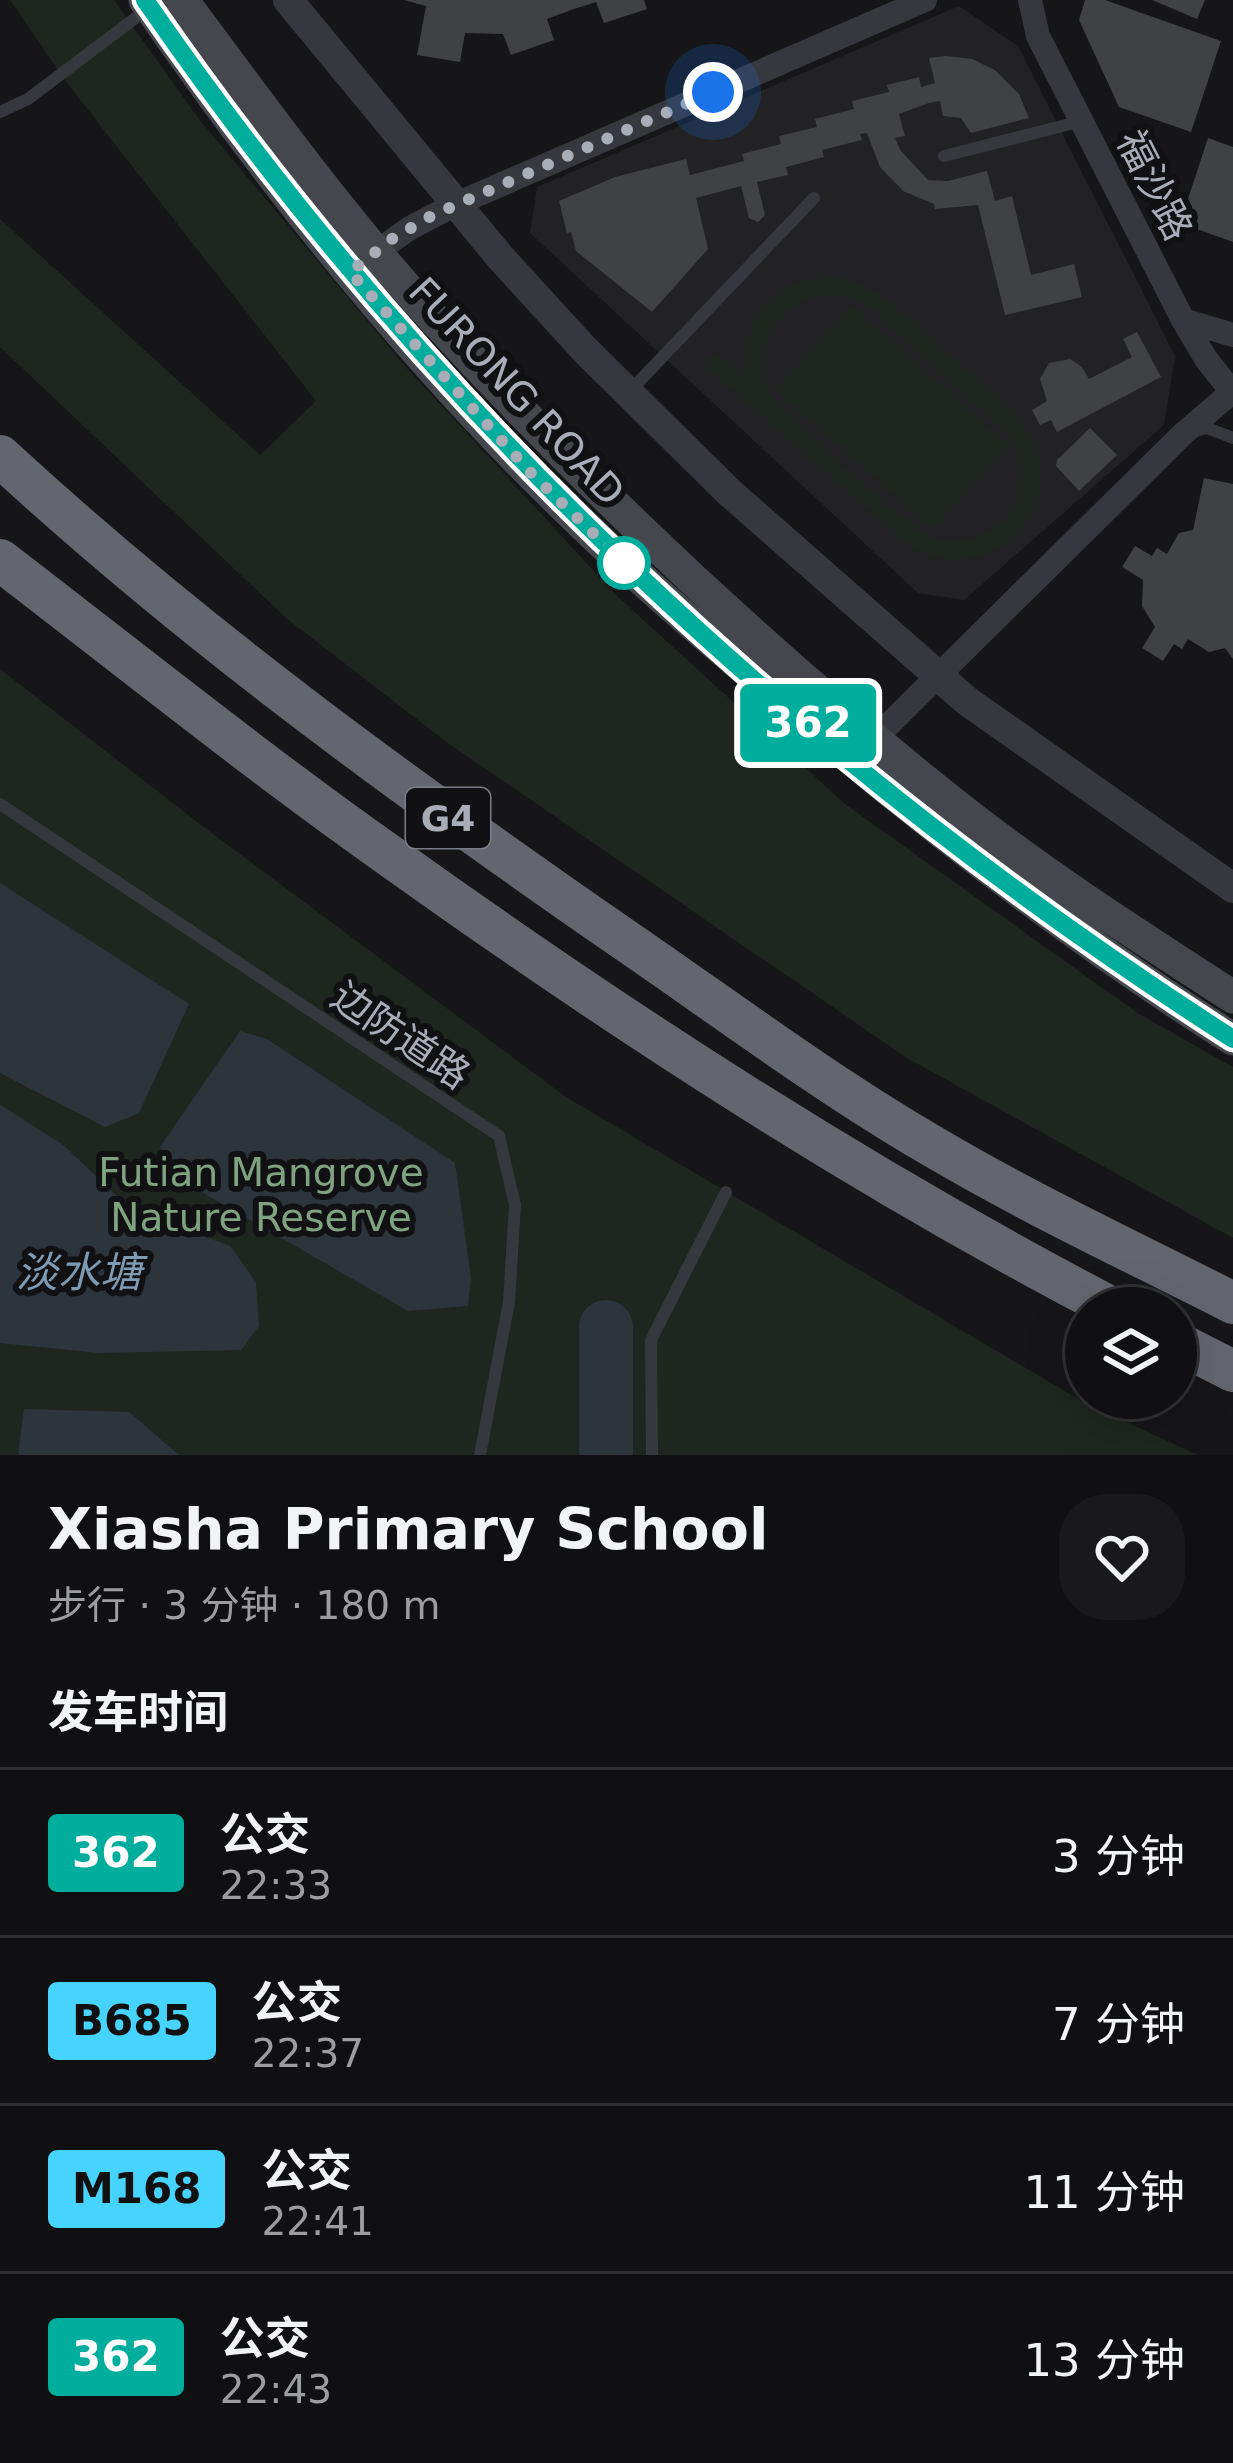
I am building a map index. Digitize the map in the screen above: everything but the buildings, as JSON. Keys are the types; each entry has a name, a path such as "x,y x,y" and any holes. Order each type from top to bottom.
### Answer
{"highway":[{"name":"G4","path":"0,452 63,514 259,675 446,817 925,1142 1233,1303"},
{"name":"G4","path":"0,560 387,855 738,1094 892,1189 1072,1287"},
{"path":"1197,1353 1233,1371"}],"main road":[{"name":"FURONG ROAD","path":"159,2 218,103 363,262 564,506 864,750 1233,997"},
{"name":"FURONG ROAD","path":"864,750 965,854 1233,1039"}],"street":[{"path":"288,0 454,205 628,393 729,492 935,676 1233,888"},
{"path":"363,262 454,205 925,0"},
{"name":"福沙路","path":"1030,0 1038,37 1183,320 1233,392"},
{"path":"1183,320 1233,334"},
{"path":"864,750 1184,433 1233,392"}],"lane":[{"path":"0,112 28,99 159,2"},
{"path":"944,156 1083,121"},
{"path":"628,393 814,198"},
{"path":"1184,433 1207,428 1233,439"},
{"name":"边防道路","path":"0,805 499,1136 515,1205 509,1302 479,1455"},
{"path":"652,1455 651,1340 726,1192"}],"shaded area":[{"path":"959,6 1018,46 1175,356 1164,425 964,600 918,593 530,233 537,187"}],"green space":[{"path":"10,0 114,0 199,119 404,365 616,595 845,804 1139,1014 1233,1067 1233,1238 907,1058 445,741 286,618 0,347 0,219 260,455 316,401 67,83"},
{"path":"820,277 855,280 878,293 1020,421 1032,439 1041,480 1030,516 1008,542 992,552 959,560 914,549 705,366 717,353 745,377 747,341 753,326 773,300","holes":["815,297 854,298 1012,437 1022,467 1021,487 1014,506 993,529 954,541 921,530 820,445 769,391 763,356 774,326 785,313"]},
{"path":"851,306 1008,445 933,529 776,390"},
{"name":"Futian Mangrove Nature Reserve","path":"0,669 566,1097 1065,1391 1065,1419 1120,1419 1198,1455 0,1455"}],"water":[{"path":"0,883 189,1004 139,1113 105,1127 0,1073"},
{"path":"240,1031 267,1039 455,1163 471,1278 468,1306 408,1311 174,1176 160,1147"},
{"name":"淡水塘","path":"0,1105 62,1144 131,1209 230,1246 256,1282 259,1326 241,1350 99,1353 0,1343"},
{"path":"24,1409 129,1412 179,1455 18,1455"}],"waterway":[{"path":"606,1327 606,1455"}],"bus line":[{"name":"362","path":"145,0 218,103 350,272 564,506 722,650 945,838 1233,1039"}],"route":[{"path":"624,563 531,473 350,272 431,216 713,92"}]}
